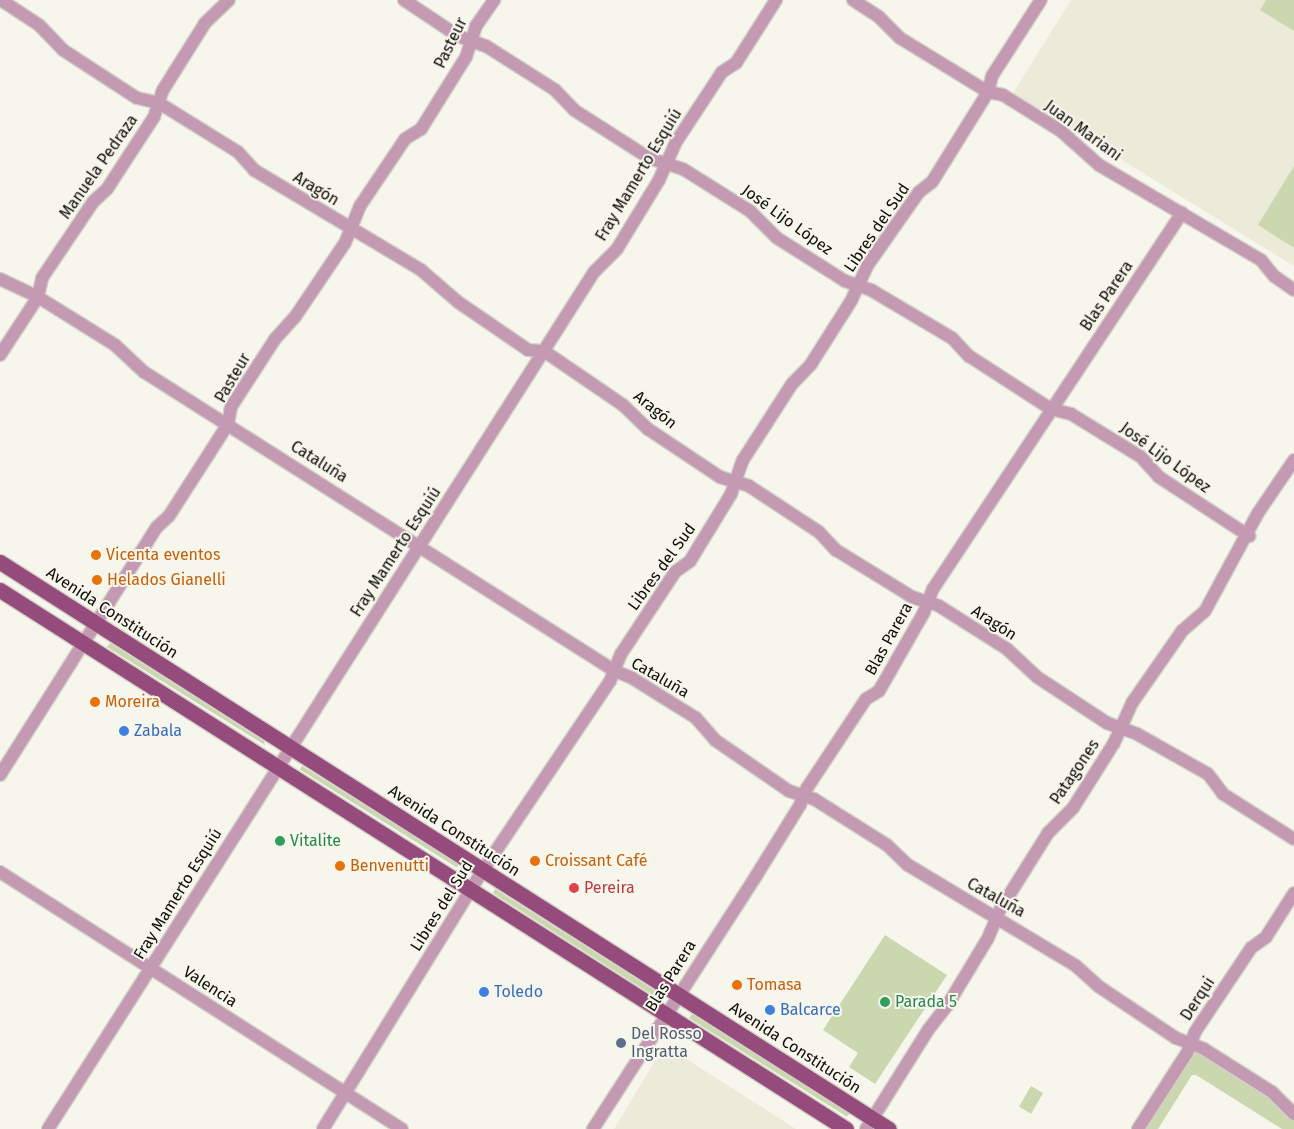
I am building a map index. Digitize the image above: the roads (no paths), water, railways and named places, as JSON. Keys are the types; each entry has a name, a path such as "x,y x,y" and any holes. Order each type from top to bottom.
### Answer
{"main road":[{"name":"Avenida Constitución","path":"0,562 679,995 869,1124 889,1129"},
{"path":"0,590 846,1129"}],"street":[{"name":"Aragón","path":"1,0 39,24 71,55 137,98 159,103 238,152 254,170 330,218 350,225 421,270 458,302 528,350 544,351 623,405 648,429 720,477 748,486 820,532 836,550 895,587 927,603 939,606 1008,649 1037,677 1107,723 1208,774 1223,794 1294,839"},
{"name":"Manuela Pedraza","path":"0,355 38,297 42,278 93,202 107,189 154,116 163,90 205,22 228,0"},
{"name":"José Lijo López","path":"404,0 458,36 486,46 555,90 574,110 649,158 682,169 750,211 777,238 845,281 871,290 952,338 969,356 1051,409 1071,414 1141,457 1159,477 1249,536"},
{"name":"Pasteur","path":"0,775 156,527 169,516 228,424 231,407 344,243 350,225 405,139 421,128 466,57 476,26 494,0"},
{"name":"Fray Mamerto Esquiú","path":"48,1129 151,969 277,766 594,272 617,248 722,72 736,63 776,0"},
{"name":"Juan Mariani","path":"853,0 880,17 900,38 988,92 1003,95 1061,131 1099,165 1166,207 1182,213 1261,260 1274,276 1294,290"},
{"name":"Libres del Sud","path":"323,1129 483,870 551,766 565,753 616,672 621,654 675,572 690,561 736,482 743,460 792,384 811,364 858,286 867,266 919,192 932,182 988,92 992,76 1041,0"},
{"name":"Blas Parera","path":"593,1129 756,876 803,796 866,699 879,691 938,580 1182,213"},
{"name":"Cataluña","path":"0,279 38,297 115,345 144,372 420,545 616,672 632,678 696,718 715,740 789,792 814,799 887,846 908,865 1076,966 1098,986 1176,1038 1204,1049 1272,1092 1294,1114"},
{"name":"Patagones","path":"869,1124 928,1030 948,1006 997,918 1048,833 1073,808 1120,728 1132,703 1182,631 1205,611 1249,536 1258,513 1294,460"},
{"name":"Valencia","path":"0,872 402,1129"},
{"name":"Derqui","path":"1138,1129 1251,948 1266,937 1294,893"}],"place":[{"name":"Vicenta eventos","path":"96,555"},
{"name":"Helados Gianelli","path":"97,580"},
{"name":"Moreira","path":"95,702"},
{"name":"Zabala","path":"124,731"},
{"name":"Vitalite","path":"280,841"},
{"name":"Croissant Café","path":"535,861"},
{"name":"Benvenutti","path":"340,866"},
{"name":"Pereira","path":"574,888"},
{"name":"Tomasa","path":"737,985"},
{"name":"Toledo","path":"484,992"},
{"name":"Parada 5","path":"885,1002"},
{"name":"Balcarce","path":"770,1010"},
{"name":"Del Rosso Ingratta","path":"621,1043"}]}
